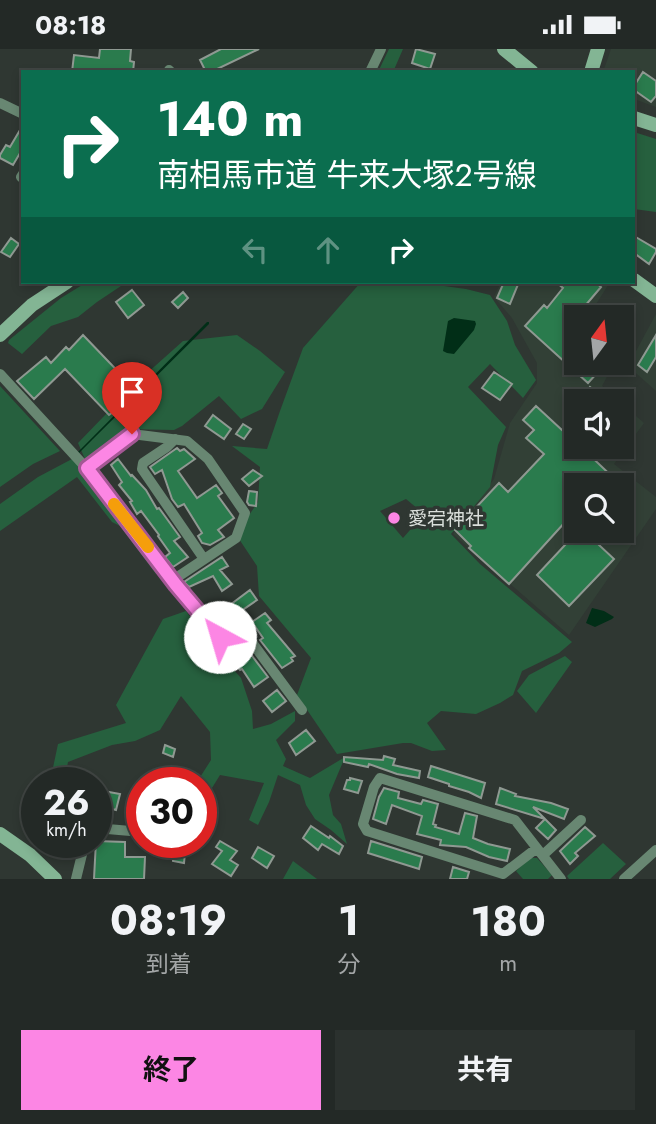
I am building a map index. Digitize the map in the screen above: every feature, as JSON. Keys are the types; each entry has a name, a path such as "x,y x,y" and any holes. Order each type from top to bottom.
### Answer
{"street":[{"path":"371,70 381,49"},
{"path":"504,49 530,70"},
{"path":"592,70 598,49"},
{"path":"0,103 21,113"},
{"path":"635,118 655,125"},
{"path":"635,281 656,296"},
{"path":"0,335 32,305 64,284"},
{"path":"0,375 87,468 220,637 239,625 302,710"},
{"path":"87,468 132,434 187,441 208,459 245,513 236,538 173,580"},
{"path":"174,439 143,463 142,469 204,559"},
{"path":"561,879 540,852 515,820 380,778 374,787 363,824 367,831 503,874 540,852 580,820"},
{"path":"0,834 30,855 55,879"},
{"path":"624,879 656,849"},
{"path":"76,879 81,858"}],"shaded area":[{"path":"389,49 403,49 394,70 379,70"},
{"path":"611,49 656,49 656,107 635,99 635,70 604,70"},
{"path":"635,132 656,139 656,212 635,209"},
{"path":"84,284 124,284 78,317 51,326 22,354 8,343 9,340 61,298"},
{"path":"359,284 430,284 490,295 507,321 515,345 536,380 523,398 490,364 468,387 506,427 498,445 490,487 451,534 480,564 572,642 559,653 522,671 513,695 500,703 476,714 441,711 427,723 446,750 432,751 411,743 403,743 337,754 297,695 311,658 259,596 257,566 239,539 245,521 258,502 260,467 232,446 267,449 303,348","holes":["406,499 424,514 403,538 380,511"]},
{"path":"500,284 609,284 596,305 564,305 564,375 608,375 602,386 605,389 564,389 564,459 618,459 614,464 625,473 564,473 564,543 633,543 569,635 453,534 494,479 510,423 537,383 537,363 512,318 494,297"},
{"path":"656,314 656,391 634,371 634,355"},
{"path":"454,318 475,321 476,324 454,354 443,351 448,321"},
{"path":"207,322 209,324 79,453 78,452"},
{"path":"237,335 285,372 262,409 241,419 219,396 174,430 126,429 85,459 78,443 136,383 183,341"},
{"path":"0,386 60,451 33,464 0,487"},
{"path":"634,414 644,423 634,437"},
{"path":"72,459 152,561 158,573 156,574 120,526 112,522 77,477 0,531 0,504 38,477"},
{"path":"634,480 656,497 656,509 634,541"},
{"path":"592,608 614,617 595,627 586,623"},
{"path":"186,611 241,678 252,711 253,729 271,724 295,711 295,721 276,740 286,759 283,766 310,778 345,757 329,795 333,815 341,824 347,844 315,819 306,805 300,785 278,775 258,825 249,820 264,783 220,775 217,780 217,767 207,767 211,760 210,732 181,696 160,730 135,741 112,745 68,762 67,767 53,767 58,744 126,723 116,705 163,619"},
{"path":"565,656 572,662 536,713 517,691 529,675"},
{"path":"603,843 626,864 610,879 569,879 567,876"},
{"path":"530,858 537,858 552,875 548,879 523,879 516,871"},
{"path":"293,861 317,879 283,879"}],"building":[{"path":"100,49 131,49 130,61 134,62 133,70 72,70 74,55 99,58"},
{"path":"221,49 259,49 215,70 205,70 200,60"},
{"path":"416,49 435,54 430,69 412,63"},
{"path":"643,72 656,81 656,96 651,102 635,91 635,84"},
{"path":"21,128 21,151 13,165 0,158 6,145 10,147"},
{"path":"635,237 656,249 649,264 635,254"},
{"path":"11,238 19,244 10,257 1,252"},
{"path":"503,284 518,284 510,304 497,298"},
{"path":"558,284 597,284 601,287 586,305 564,305 564,361 525,326 544,305 547,308 563,288"},
{"path":"132,290 144,305 128,318 116,302"},
{"path":"183,292 188,298 178,308 172,302"},
{"path":"83,335 131,385 115,401 120,407 109,415 65,369 34,399 17,381 46,357 51,363 66,347 69,350"},
{"path":"656,335 656,357 647,372 638,365"},
{"path":"494,372 512,384 500,400 482,388"},
{"path":"579,375 595,375 588,383"},
{"path":"536,406 564,432 564,459 594,459 608,473 564,473 564,523 509,584 469,548 471,546 455,530 499,483 508,492 544,454 526,438 534,430 523,420"},
{"path":"213,415 231,429 224,439 205,426"},
{"path":"243,424 251,429 244,439 236,434"},
{"path":"177,448 180,451 184,449 195,459 178,471 197,498 216,485 222,493 218,496 234,518 218,530 224,537 210,545 202,543 198,536 202,533 184,504 178,507 172,499 162,470 155,474 150,467"},
{"path":"118,459 146,490 157,509 159,508 180,537 174,541 188,557 173,567 165,557 170,553 159,535 141,511 137,514 130,502 132,501 119,485 122,482 111,465"},
{"path":"253,470 262,476 249,486 242,479"},
{"path":"249,491 257,492 256,506 247,502"},
{"path":"567,543 597,543 614,559 569,606 537,575"},
{"path":"222,557 228,566 220,570 232,584 222,591 213,576 189,587 184,582"},
{"path":"250,590 257,600 228,620 222,611"},
{"path":"265,613 271,620 267,623 295,656 291,658 293,661 282,668 260,640 263,638 252,622"},
{"path":"237,636 268,677 254,687 221,645"},
{"path":"277,690 286,701 272,712 263,701"},
{"path":"306,730 315,741 296,755 289,743"},
{"path":"165,745 175,749 173,757 163,753"},
{"path":"384,756 395,759 393,765 420,771 419,778 369,764 368,767 344,762 344,757 383,760"},
{"path":"431,766 485,783 481,798 428,777"},
{"path":"350,778 362,781 358,793 344,789"},
{"path":"384,788 399,792 398,798 421,804 423,800 438,804 433,824 435,827 459,834 465,813 477,816 473,838 510,849 507,861 466,847 440,845 441,840 417,834 422,816 392,805 386,824 373,819"},
{"path":"500,788 516,794 515,796 568,809 564,819 533,807 545,819 496,804"},
{"path":"112,793 120,794 116,810 112,809"},
{"path":"545,819 556,830 548,839 536,828"},
{"path":"311,826 343,846 339,854 322,844 318,850 303,838"},
{"path":"585,827 595,836 575,853 578,856 570,864 560,851"},
{"path":"220,841 237,851 230,860 238,865 231,876 212,864 222,851 217,846"},
{"path":"371,841 422,857 419,869 368,853"},
{"path":"112,842 125,842 126,858 145,858 144,879 94,879 95,858 112,858"},
{"path":"258,847 274,856 267,868 252,858"},
{"path":"173,858 184,858 184,863 173,861"},
{"path":"453,867 469,872 467,879 450,879"}],"slow traffic":[{"path":"114,504 148,547"}],"place":[{"name":"愛宕神社","path":"394,518"}],"route":[{"path":"132,434 87,468 176,585 220,637"}]}
